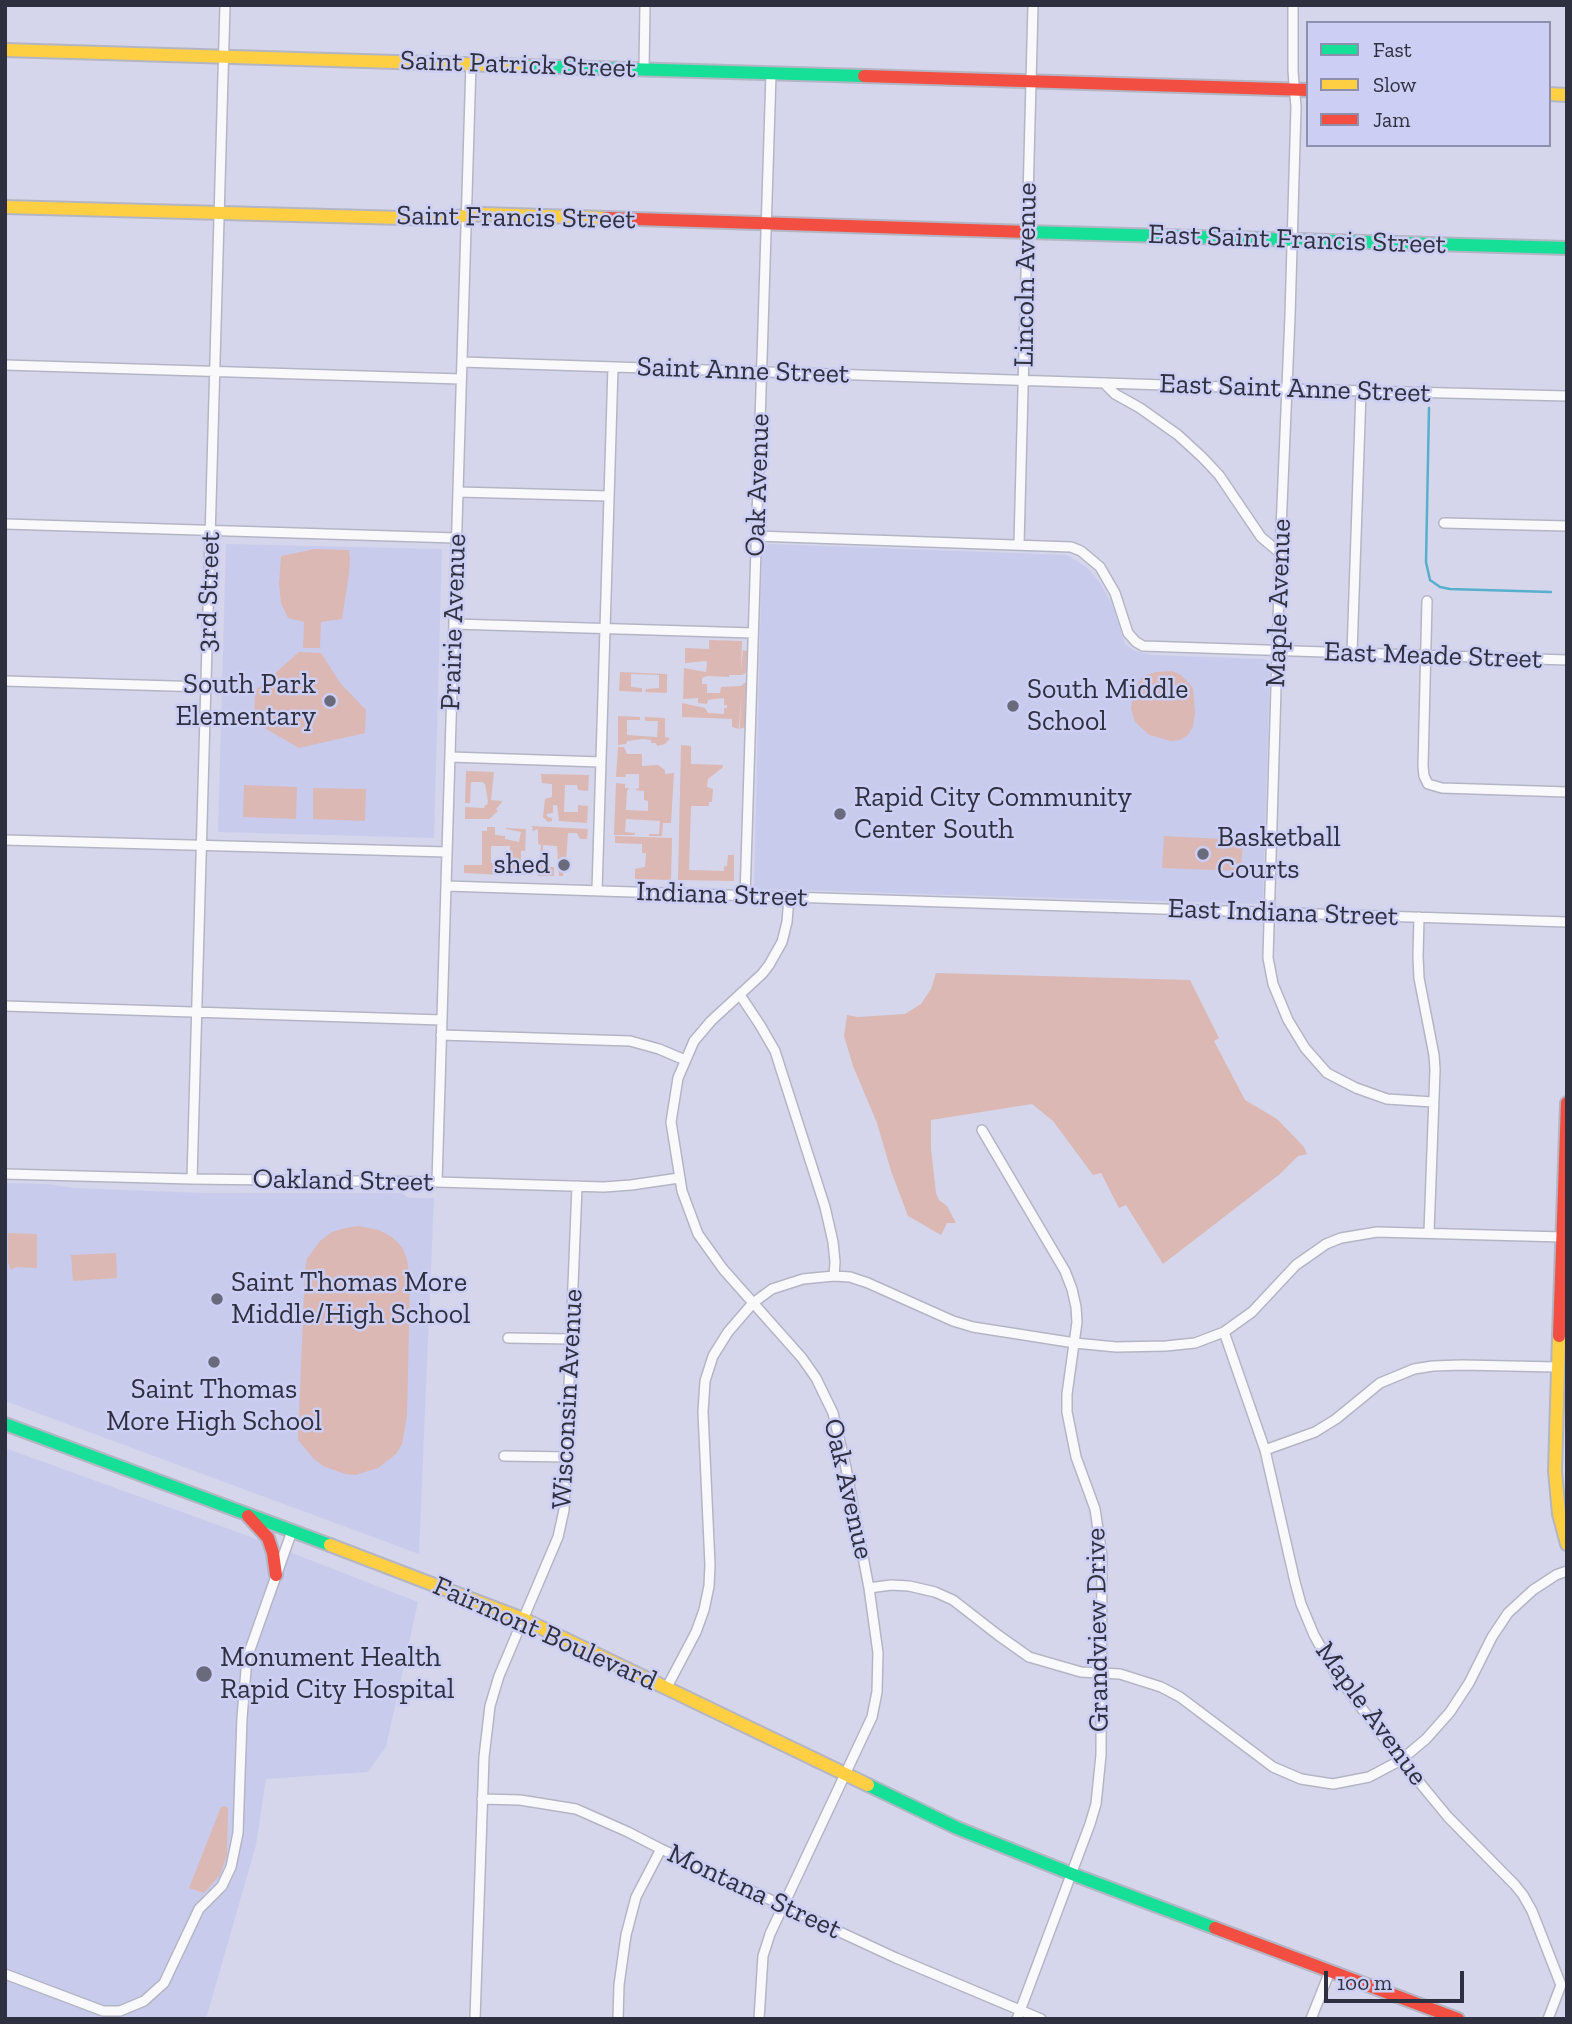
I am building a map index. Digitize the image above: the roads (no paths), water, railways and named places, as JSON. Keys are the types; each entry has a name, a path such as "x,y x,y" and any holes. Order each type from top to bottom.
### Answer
{"street":[{"name":"3rd Street","path":"192,1179 225,5"},
{"path":"644,69 645,5"},
{"name":"Lincoln Avenue","path":"1020,544 1033,5"},
{"name":"Maple Avenue","path":"1293,5 1296,107 1269,958 1273,984 1288,1020 1305,1048 1327,1073 1356,1088 1387,1099 1433,1102"},
{"name":"Saint Patrick Street","path":"5,50 1306,90"},
{"name":"Prairie Avenue","path":"437,1182 471,63"},
{"name":"Oak Avenue","path":"745,895 771,74"},
{"name":"Saint Francis Street","path":"5,207 439,219 466,214 1028,232"},
{"name":"East Saint Francis Street","path":"1028,232 1567,248"},
{"name":"Saint Anne Street","path":"462,362 1024,380"},
{"path":"5,365 461,379"},
{"path":"597,891 613,367"},
{"name":"East Saint Anne Street","path":"1024,380 1567,396"},
{"path":"1104,383 1115,394 1178,435 1202,457 1261,537 1280,553"},
{"path":"1352,653 1361,391"},
{"path":"458,492 609,496"},
{"path":"1444,523 1567,526"},
{"path":"5,524 456,538"},
{"name":"East Meade Street","path":"756,536 1072,547 1090,557 1100,567 1115,593 1128,632 1143,646 1567,660"},
{"path":"1427,601 1423,766 1428,783 1442,788 1567,792"},
{"path":"454,624 753,634"},
{"path":"5,681 206,687"},
{"path":"450,757 601,762"},
{"path":"5,840 447,852"},
{"name":"Indiana Street","path":"446,886 999,904"},
{"name":"Oak Avenue","path":"759,2019 763,1956 770,1934 872,1717 879,1671 878,1653 869,1588 833,1413 816,1378 802,1358 716,1261 698,1234 687,1210 679,1178 671,1122 678,1078 694,1041 711,1021 762,974 782,942 789,897"},
{"name":"East Indiana Street","path":"999,904 1567,922"},
{"path":"1419,917 1419,978 1434,1055 1429,1232"},
{"path":"740,995 775,1051 825,1207 833,1242 834,1276"},
{"path":"5,1006 442,1020"},
{"path":"441,1035 630,1041 685,1060"},
{"path":"1567,1103 1555,1471 1559,1514 1567,1544"},
{"name":"Grandview Drive","path":"982,1130 1065,1271 1076,1307 1067,1412 1076,1457 1095,1509 1102,1556 1101,1755 1098,1788 1090,1824 1018,2015"},
{"name":"Oakland Street","path":"5,1174 577,1186 631,1185 679,1178"},
{"name":"Wisconsin Avenue","path":"475,2019 482,1799 490,1706 499,1676 563,1520 568,1457 577,1186"},
{"path":"667,1687 696,1632 709,1586 703,1412 705,1381 713,1356 728,1332 753,1303 772,1289 803,1279 850,1277 973,1327 1075,1343 1116,1347 1166,1346 1195,1343 1224,1332 1252,1312 1296,1265 1326,1244 1341,1238 1377,1232 1564,1237"},
{"name":"Maple Avenue","path":"1224,1332 1265,1450 1294,1582 1307,1620 1335,1673 1401,1760 1448,1817 1523,1895 1564,1985 1548,2019"},
{"path":"508,1338 572,1339"},
{"path":"1265,1450 1314,1432 1336,1419 1380,1383 1414,1369 1462,1365 1558,1367"},
{"name":"Fairmont Boulevard","path":"5,1424 523,1619 957,1828 1458,2019"},
{"path":"504,1456 568,1457"},
{"path":"246,1513 268,1538 276,1575"},
{"path":"5,1974 103,2011 120,2011 145,2001 164,1983 199,1909 222,1886 233,1859 237,1833 247,1658 292,1531"},
{"path":"869,1588 909,1586 935,1592 953,1600 1029,1657 1081,1672 1120,1674 1141,1680 1180,1697 1273,1767 1301,1779 1333,1784 1369,1777 1401,1760 1426,1739 1450,1712 1469,1683 1508,1612 1533,1590 1567,1571"},
{"name":"Montana Street","path":"482,1799 520,1800 576,1810 1018,2015 1041,2019"},
{"path":"618,2019 619,1985 626,1935 636,1898 660,1849"},
{"path":"1311,2019 1329,1971"}],"waterway":[{"path":"1429,408 1426,562 1430,580 1440,587 1450,589 1551,592"}],"place":[{"name":"South Park Elementary","path":"330,701"},
{"name":"South Middle School","path":"1013,706"},
{"name":"Rapid City Community Center South","path":"840,814"},
{"name":"Basketball Courts","path":"1203,854"},
{"name":"shed","path":"564,865"},
{"name":"Saint Thomas More Middle/High School","path":"217,1299"},
{"name":"Saint Thomas More High School","path":"214,1362"},
{"name":"Monument Health Rapid City Hospital","path":"204,1674"}]}
